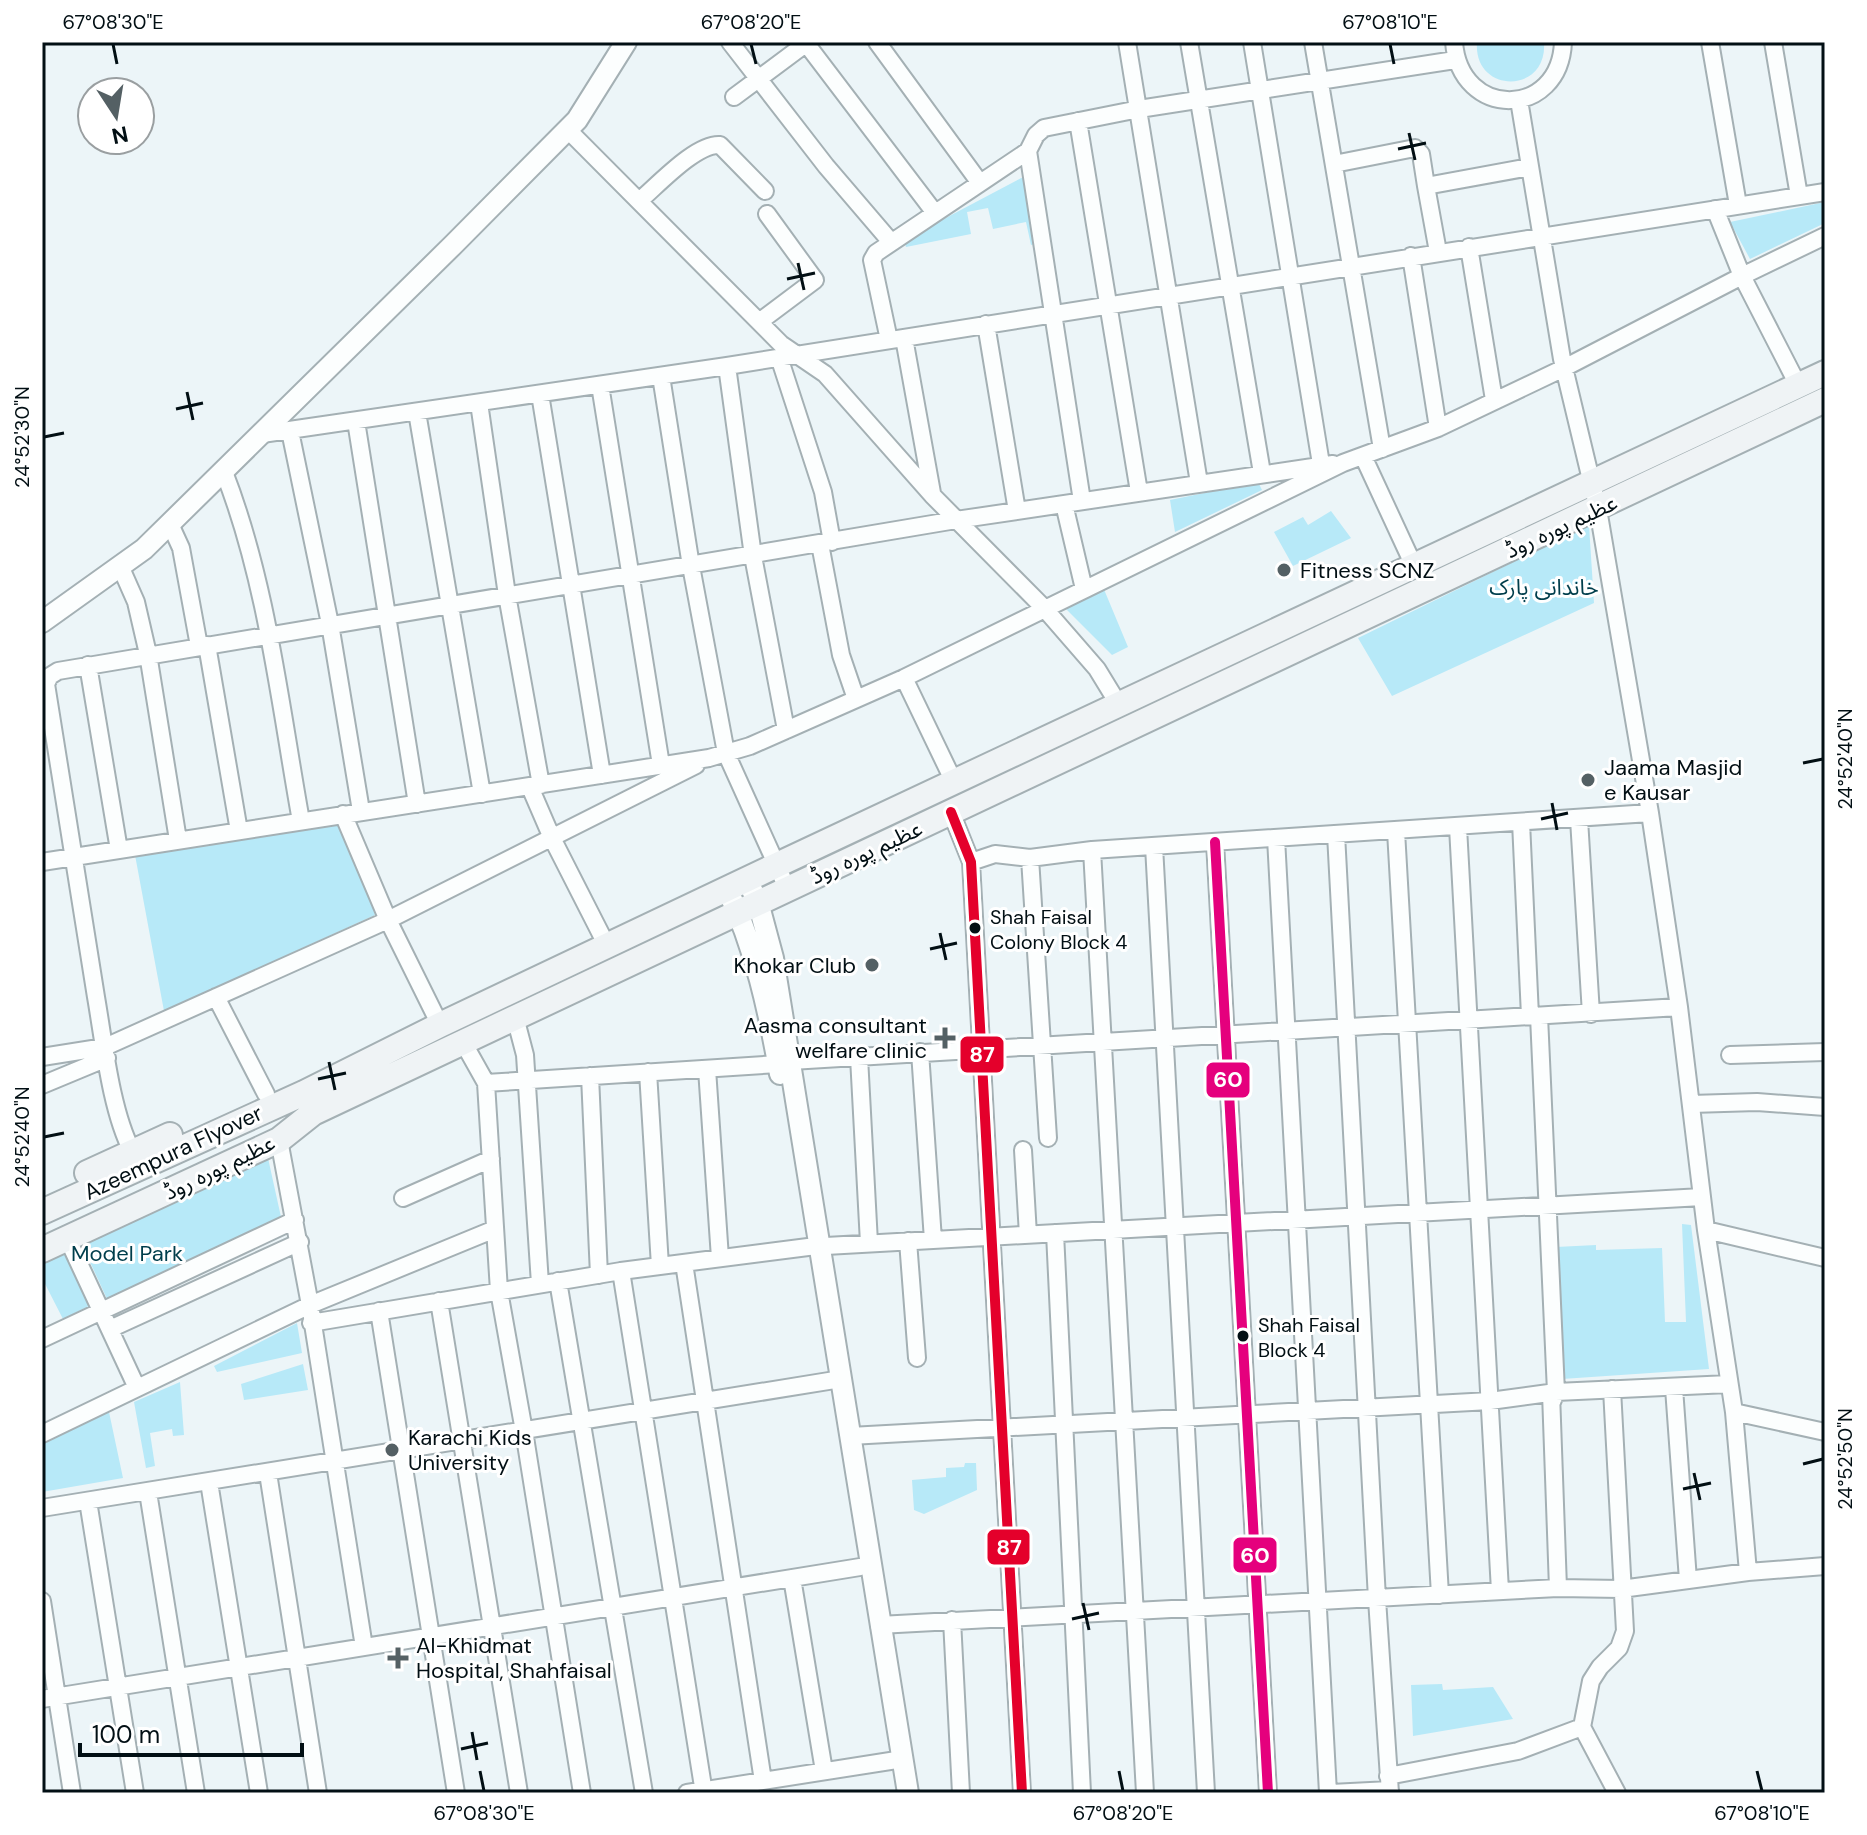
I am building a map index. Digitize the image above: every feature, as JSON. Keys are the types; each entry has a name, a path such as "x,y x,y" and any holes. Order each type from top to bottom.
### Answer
{"main road":[{"name":"عظیم پورہ روڈ","path":"42,1195 132,1151 266,1120 308,1103 440,1025 1825,373"},
{"name":"عظیم پورہ روڈ","path":"42,1250 266,1120 463,1042 1825,400"},
{"name":"Azeempura Flyover","path":"42,1212 266,1120"},
{"name":"Azeempura Flyover","path":"42,1239 266,1120"}],"street":[{"path":"42,622 121,568 224,472 568,130 626,42"},
{"path":"730,42 826,166 891,242"},
{"path":"734,97 806,42 935,213"},
{"path":"877,42 980,183"},
{"path":"1127,42 1199,483"},
{"path":"1189,42 1262,473"},
{"path":"1252,42 1321,464"},
{"path":"1313,42 1382,449"},
{"path":"1454,42 1455,60 1472,88 1497,99 1519,100 1535,95 1558,72 1563,42"},
{"path":"1710,42 1738,205"},
{"path":"1773,42 1799,196"},
{"path":"932,495 897,339 872,260 876,253 1028,151 1036,135 1044,128 1139,109 1455,60"},
{"path":"1519,100 1564,368 1598,509 1650,813 1679,1007 1706,1230 1734,1412 1748,1572"},
{"path":"1078,121 1139,492"},
{"path":"568,130 759,322 787,356 823,492 826,543 841,655 856,699"},
{"path":"639,201 698,151 714,144 720,145 765,191"},
{"path":"1334,164 1415,148 1421,154 1438,252"},
{"path":"1028,151 1082,501"},
{"path":"1426,186 1530,167"},
{"path":"262,434 727,366 1108,303 1825,192"},
{"path":"1715,209 1742,276 1798,385"},
{"path":"759,322 815,280 767,214"},
{"path":"42,862 536,786 718,756 750,746 904,678 1343,463 1438,428 1825,236"},
{"path":"1469,247 1494,400"},
{"path":"1411,256 1438,428"},
{"path":"986,324 1017,511"},
{"path":"787,356 825,374 932,495 1044,608 1097,669 1119,705"},
{"path":"727,366 753,556 786,730"},
{"path":"661,376 718,756 787,888"},
{"path":"600,385 661,765"},
{"path":"540,394 602,775"},
{"path":"479,403 536,786 552,838 607,946"},
{"path":"417,412 482,794"},
{"path":"356,421 417,804"},
{"path":"290,431 330,624 361,811"},
{"path":"1363,456 1414,566"},
{"path":"132,1151 124,1137 106,1052 46,684 50,676 58,671 956,520 1343,463"},
{"path":"224,472 242,524 268,634 301,821"},
{"path":"1064,504 1084,589"},
{"path":"170,524 181,548 203,645 239,831"},
{"path":"121,568 136,602 148,654 178,840"},
{"path":"88,665 119,850"},
{"path":"904,678 954,782"},
{"path":"42,1085 216,997 388,920 718,756"},
{"path":"951,812 971,862 1022,1793"},
{"path":"971,862 995,854 1030,858 1092,850 1650,813"},
{"path":"343,814 388,920 440,1025"},
{"path":"1579,819 1591,1014"},
{"path":"1521,822 1548,1207 1558,1588"},
{"path":"1458,827 1500,1591"},
{"path":"1396,831 1440,1595"},
{"path":"1336,834 1389,1786"},
{"path":"1276,838 1330,1793 1389,1786 1518,1751 1582,1727"},
{"path":"1215,842 1268,1793"},
{"path":"1154,846 1206,1793"},
{"path":"1092,850 1145,1793"},
{"path":"1030,858 1048,1138"},
{"path":"737,884 773,958 784,1062 835,1380 860,1567 897,1760 908,1793"},
{"path":"216,997 266,1120 295,1220 364,1647"},
{"path":"486,1083 981,1048 1679,1007"},
{"path":"515,1017 525,1055 540,1284"},
{"path":"463,1042 486,1083 499,1291 582,1793"},
{"path":"42,1057 106,1052"},
{"path":"920,1052 933,1240"},
{"path":"1730,1055 1825,1052"},
{"path":"859,1057 869,1243"},
{"path":"707,1069 720,1258"},
{"path":"648,1072 660,1266"},
{"path":"590,1076 599,1275"},
{"path":"1691,1104 1757,1102 1825,1107"},
{"path":"1023,1150 1028,1235"},
{"path":"403,1198 491,1159"},
{"path":"311,1323 621,1271 814,1246 1702,1197"},
{"path":"42,1339 295,1220"},
{"path":"42,1434 310,1305 495,1229"},
{"path":"1706,1230 1825,1258"},
{"path":"1055,1233 1082,1793"},
{"path":"908,1241 917,1358"},
{"path":"110,1329 300,1242"},
{"path":"70,1244 137,1388"},
{"path":"684,1263 763,1781"},
{"path":"621,1271 704,1792"},
{"path":"558,1281 644,1793"},
{"path":"439,1301 519,1793"},
{"path":"379,1311 456,1793"},
{"path":"42,1508 835,1380"},
{"path":"835,1380 850,1436 879,1625 897,1760 897,1793"},
{"path":"850,1436 1490,1401 1612,1389 1729,1384"},
{"path":"1674,1388 1688,1580"},
{"path":"1612,1389 1625,1631 1622,1642 1591,1681 1582,1727 1617,1793"},
{"path":"1734,1412 1825,1432"},
{"path":"268,1473 318,1793"},
{"path":"209,1482 259,1793"},
{"path":"148,1492 196,1793"},
{"path":"88,1501 135,1793"},
{"path":"879,1625 1558,1588 1621,1589 1748,1572 1825,1566"},
{"path":"49,1698 860,1567"},
{"path":"792,1578 824,1771"},
{"path":"42,1601 49,1698 72,1793"},
{"path":"952,1620 961,1793"},
{"path":"687,1793 897,1760"}],"green space":[{"path":"1477,42 1544,42 1542,59 1535,72 1524,79 1497,79 1486,71 1479,59"},
{"path":"1027,175 1039,243 1031,245 1026,222 993,229 988,208 967,212 971,234 906,247 904,240"},
{"path":"1825,202 1825,223 1750,259 1730,222"},
{"path":"1258,482 1262,490 1175,532 1170,500"},
{"path":"1331,511 1351,538 1293,566 1274,532 1303,517 1308,525"},
{"name":"خاندانی پارک","path":"1589,525 1594,603 1392,696 1358,638"},
{"path":"1103,587 1128,647 1112,655 1064,607"},
{"path":"345,819 375,915 164,1011 135,855"},
{"name":"Model Park","path":"266,1149 281,1217 108,1301 78,1236"},
{"path":"1682,1224 1691,1225 1709,1369 1562,1379 1556,1247 1596,1245 1596,1250 1662,1248 1665,1322 1686,1322"},
{"path":"60,1246 91,1305 63,1319 42,1278 42,1256"},
{"path":"297,1323 302,1353 217,1372 214,1366"},
{"path":"303,1364 308,1390 244,1400 241,1384"},
{"path":"180,1382 184,1435 173,1436 172,1429 150,1433 155,1466 146,1468 134,1402"},
{"path":"109,1412 123,1478 42,1492 42,1443"},
{"path":"965,1463 976,1463 977,1490 924,1514 914,1510 912,1480 946,1477 946,1468 964,1467"},
{"path":"1442,1684 1443,1690 1493,1687 1513,1719 1413,1736 1411,1685"}],"transit line":[{"name":"87","path":"951,812 971,862 1022,1793"},
{"name":"60","path":"1215,842 1268,1793"}],"place":[{"name":"Fitness SCNZ","path":"1284,570"},
{"name":"Jaama Masjid e Kausar","path":"1588,780"},
{"name":"Shah Faisal Colony Block 4","path":"975,928"},
{"name":"Khokar Club","path":"872,965"},
{"name":"Aasma consultant welfare clinic","path":"945,1038"},
{"name":"Shah Faisal Block 4","path":"1243,1336"},
{"name":"Karachi Kids University","path":"392,1450"},
{"name":"Al-Khidmat Hospital, Shahfaisal","path":"398,1658"}]}
